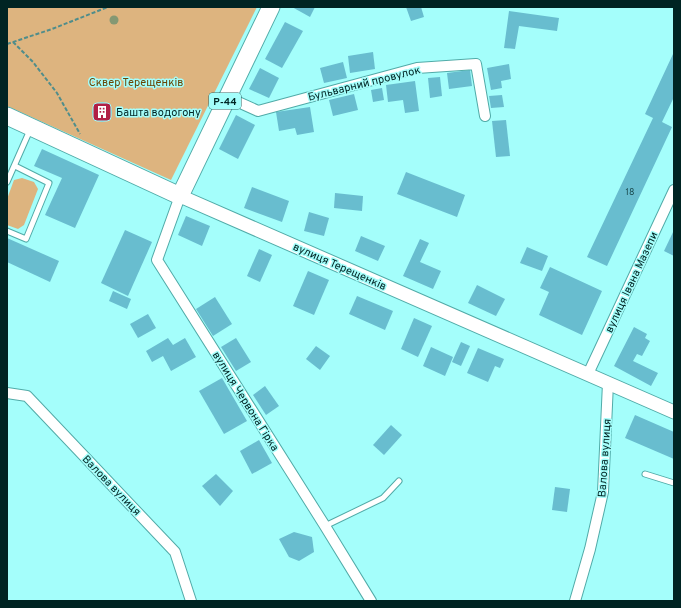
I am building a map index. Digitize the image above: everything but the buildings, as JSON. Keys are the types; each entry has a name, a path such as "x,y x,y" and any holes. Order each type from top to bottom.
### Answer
{"main road":[{"name":"Р-44","path":"180,196 271,7"},
{"name":"вулиця Терещенків","path":"7,116 180,196"}],"street":[{"name":"Бульварний провулок","path":"227,97 258,111 417,68 476,64 485,116"},
{"name":"вулиця Івана Мазепи","path":"588,374 674,190"},
{"name":"вулиця Терещенків","path":"180,196 674,412"},
{"name":"вулиця Червона Гірка","path":"180,196 157,260 371,601"},
{"name":"Валова вулиця","path":"575,601 590,549 603,492 608,383"},
{"name":"Валова вулиця","path":"7,393 27,396 175,552 191,601"}],"lane":[{"path":"7,182 31,127"},
{"path":"7,231 26,239 49,183 15,166"},
{"path":"645,474 674,482"},
{"path":"325,526 383,498 400,481"}],"path":[{"path":"7,44 52,29 108,7"},
{"path":"13,42 33,62 57,93 83,138 84,151"}],"green space":[{"name":"Сквер Терещенків","path":"7,7 257,7 171,180 7,106"},
{"path":"22,178 34,182 38,189 24,225 18,229 7,225 7,199 14,180"}],"place":[{"name":"Башта водогону","path":"102,112"}]}
